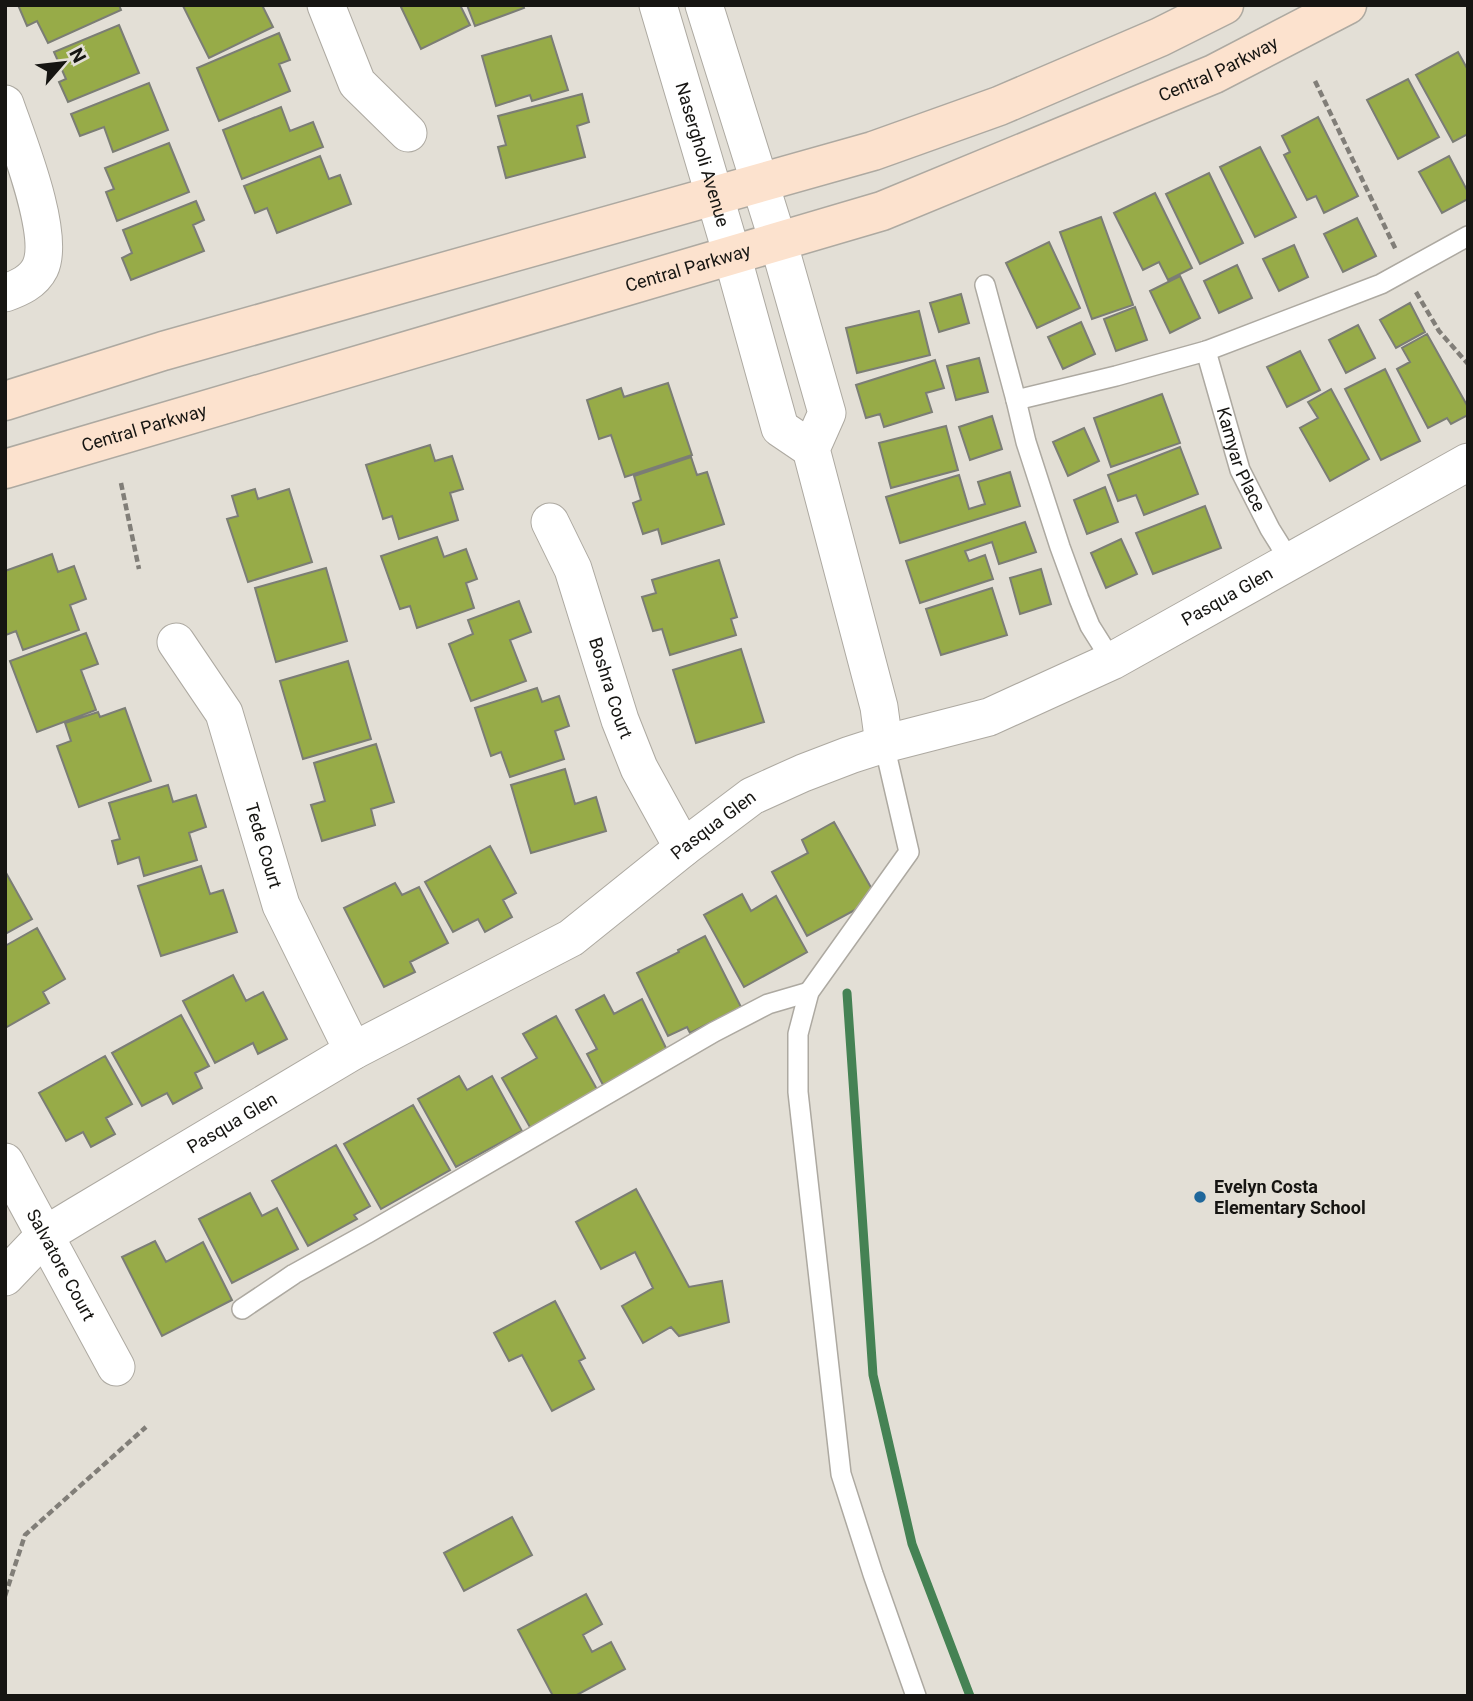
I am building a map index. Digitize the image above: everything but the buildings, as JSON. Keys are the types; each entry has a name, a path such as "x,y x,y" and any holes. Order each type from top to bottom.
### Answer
{"main road":[{"path":"5,401 163,351 873,151 999,106 1160,37 1224,5"},
{"name":"Central Parkway","path":"5,469 881,211 1214,74 1347,5"}],"street":[{"path":"326,5 357,83 408,133"},
{"name":"Nasergholi Avenue","path":"659,5 780,428 811,449"},
{"path":"704,5 778,241 827,413 811,449 879,707 884,744"},
{"path":"5,104 32,180 44,237 40,269 25,285 5,293"},
{"name":"Pasqua Glen","path":"5,1277 44,1235 353,1051 571,938 752,796 803,773 884,744 989,717 1112,661 1468,462"},
{"name":"Boshra Court","path":"550,522 573,569 620,720 639,768 683,848"},
{"name":"Tede Court","path":"176,642 224,713 281,905 353,1051"},
{"name":"Salvatore Court","path":"5,1162 116,1367"}],"lane":[{"path":"1016,400 1206,351 1381,284 1468,236"},
{"path":"985,285 1026,442 1060,547 1090,626 1112,661"},
{"name":"Kamyar Place","path":"1206,351 1240,470 1270,529 1290,561"},
{"path":"884,744 909,852 809,992 798,1034 799,1092 841,1474 916,1696"},
{"path":"242,1309 294,1274 725,1027 768,1004 809,992"}],"path":[{"path":"1315,81 1398,253"},
{"path":"1412,285 1439,331 1468,364"},
{"path":"121,483 139,569"},
{"path":"5,1596 25,1535 146,1427"}],"waterway":[{"path":"847,993 873,1375 912,1544 970,1696"}],"place":[{"name":"Evelyn Costa Elementary School","path":"1200,1197"}]}
